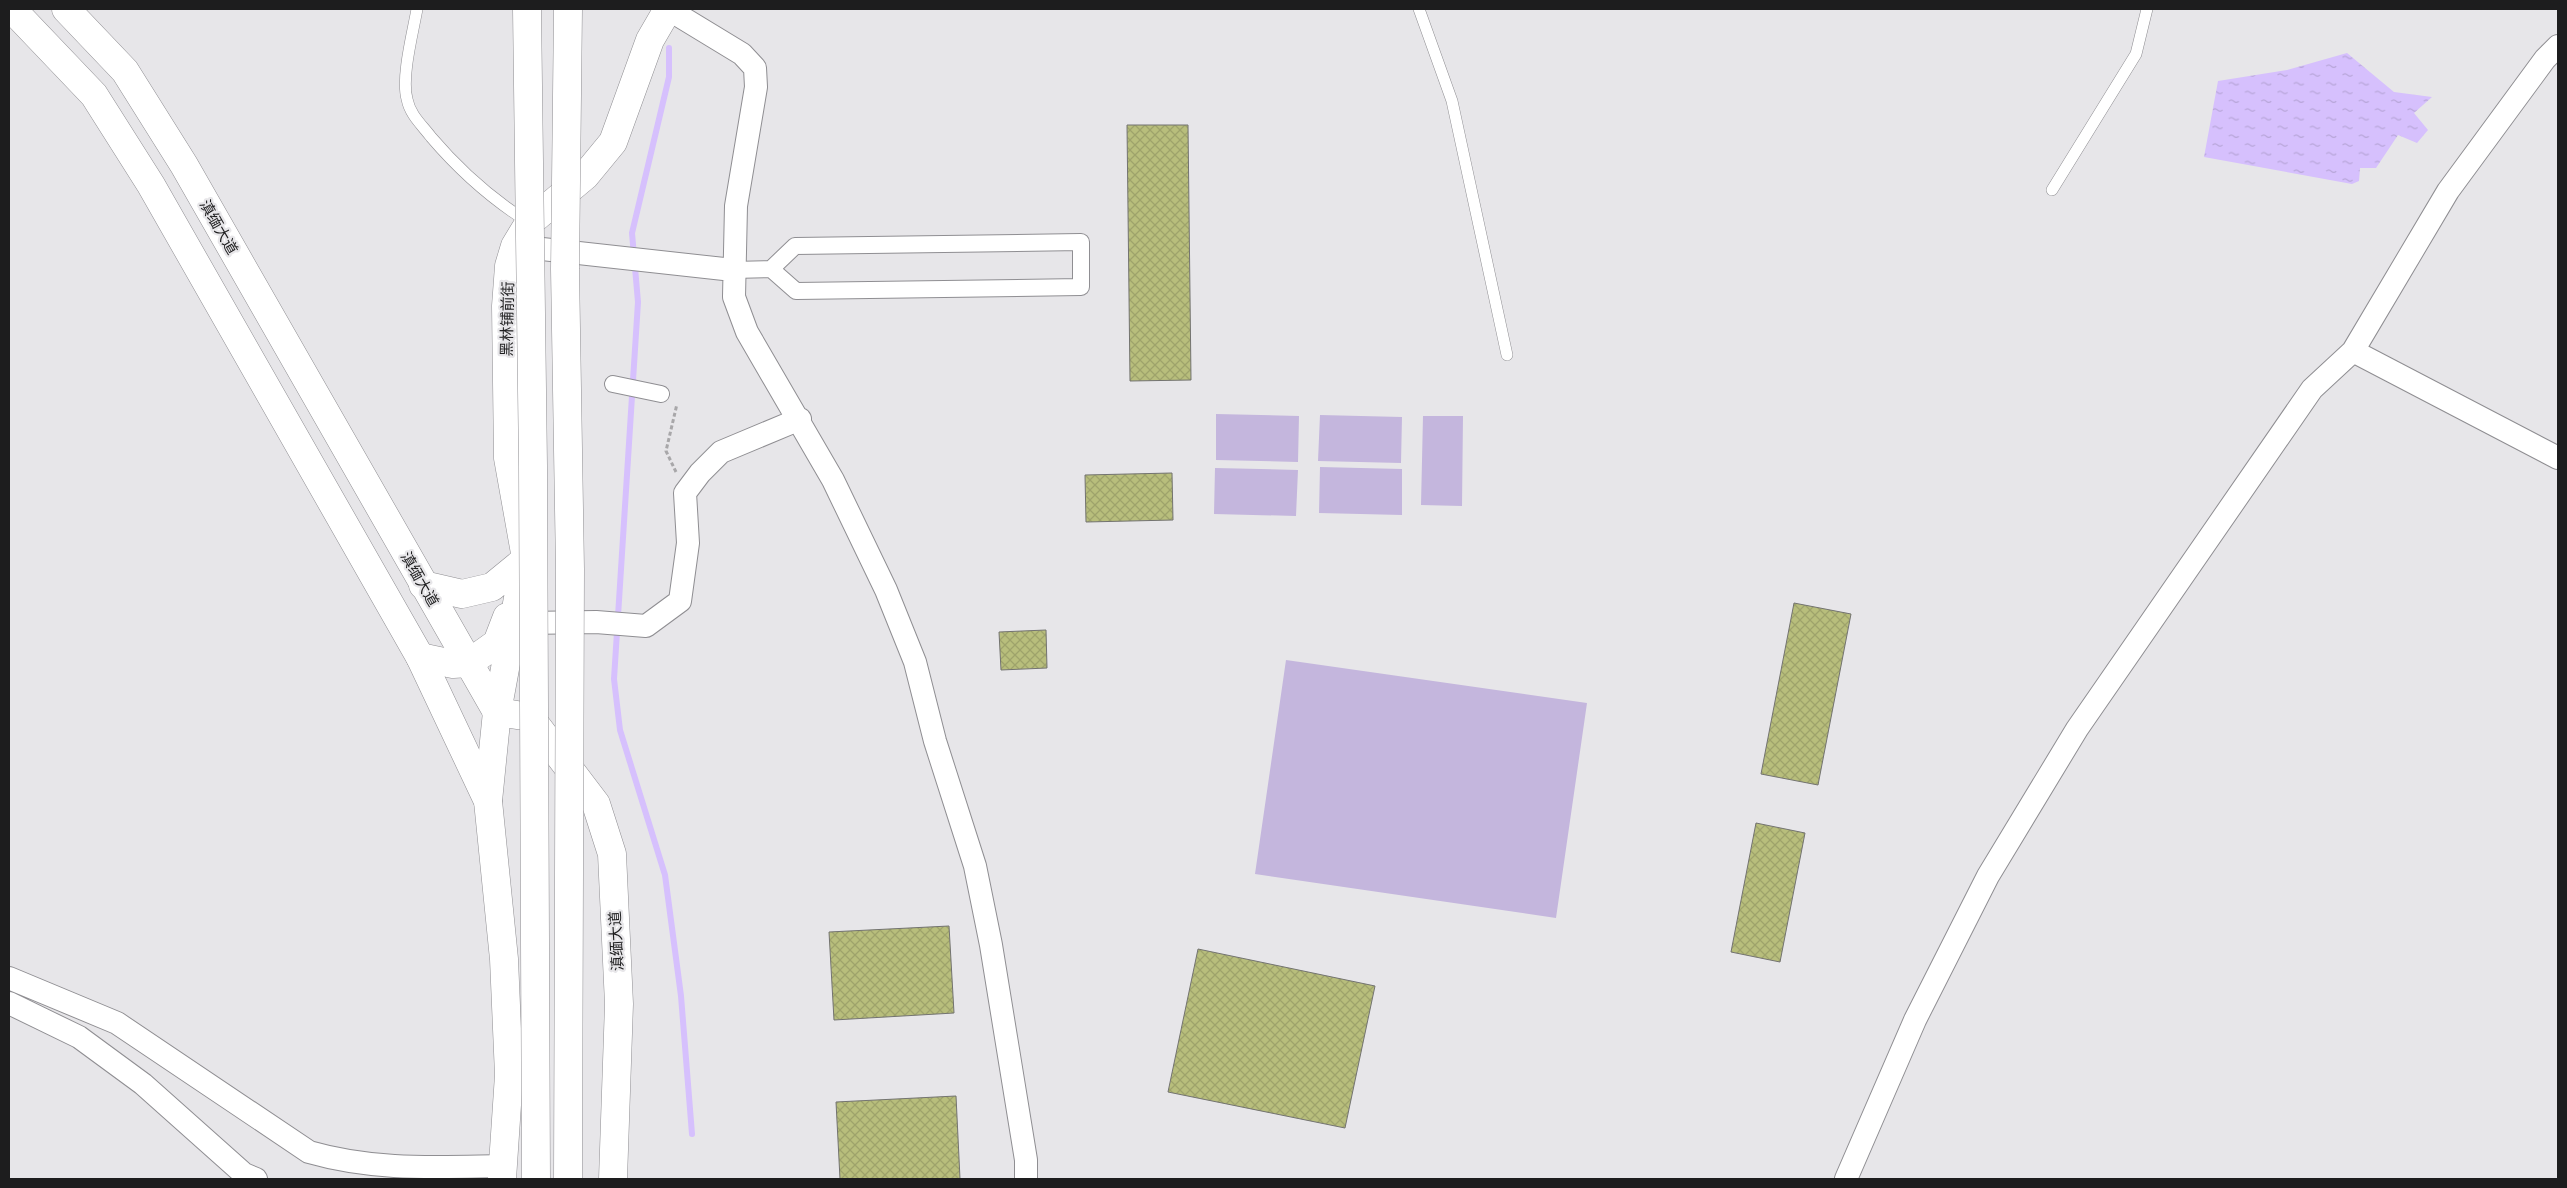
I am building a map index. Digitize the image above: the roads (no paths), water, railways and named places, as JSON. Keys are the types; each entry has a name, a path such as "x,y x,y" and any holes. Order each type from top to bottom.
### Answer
{"main road":[{"path":"12,9 94,95 151,186 420,657 488,800"},
{"name":"滇缅大道","path":"66,9 125,71 184,166 497,712"},
{"path":"527,9 533,466 536,1179"},
{"path":"568,9 565,269 570,569 568,1179"},
{"name":"黑林铺前街","path":"525,560 525,545 508,458 506,283 515,246 529,223 585,176 613,142 650,40 668,9"},
{"path":"420,657 453,664 469,663 497,643 525,560"},
{"path":"423,585 462,594 492,587 525,560"},
{"path":"497,712 530,717 524,623 525,560"},
{"path":"503,1173 508,1056 504,959 488,800 497,712 525,560"},
{"name":"滇缅大道","path":"530,717 596,804 612,854 619,1004 612,1179"}],"street":[{"path":"668,9 742,54 755,68 756,87 736,206 733,270 734,297 747,332 800,420 833,480 886,590 915,662 935,741 975,866 991,945 1026,1160 1026,1179"},
{"path":"1846,1179 1915,1020 1988,876 2067,745 2312,390 2353,352 2448,191 2546,59 2558,46"},
{"path":"515,246 733,270 771,269 796,291 1081,287 1081,242 794,246 771,269"},
{"path":"2353,352 2558,458"},
{"path":"613,384 661,394"},
{"path":"524,623 596,622 646,626 680,601 688,543 685,493 700,473 720,452 800,420"},
{"path":"9,978 117,1023 309,1152 343,1162 392,1167 503,1173"},
{"path":"9,1003 79,1037 143,1084 244,1174 256,1179"}],"lane":[{"path":"417,9 408,59 406,98 413,115 468,178 505,208 529,223"},
{"path":"1419,9 1452,101 1507,355"},
{"path":"2052,190 2136,54 2147,9"}],"water":[{"path":"2347,53 2394,92 2432,97 2414,113 2428,130 2417,143 2398,135 2376,168 2360,168 2359,181 2352,184 2204,157 2218,81 2287,70"}],"waterway":[{"path":"669,48 669,77 632,233 638,302 614,679 620,730 665,875 681,996 692,1134"}]}
